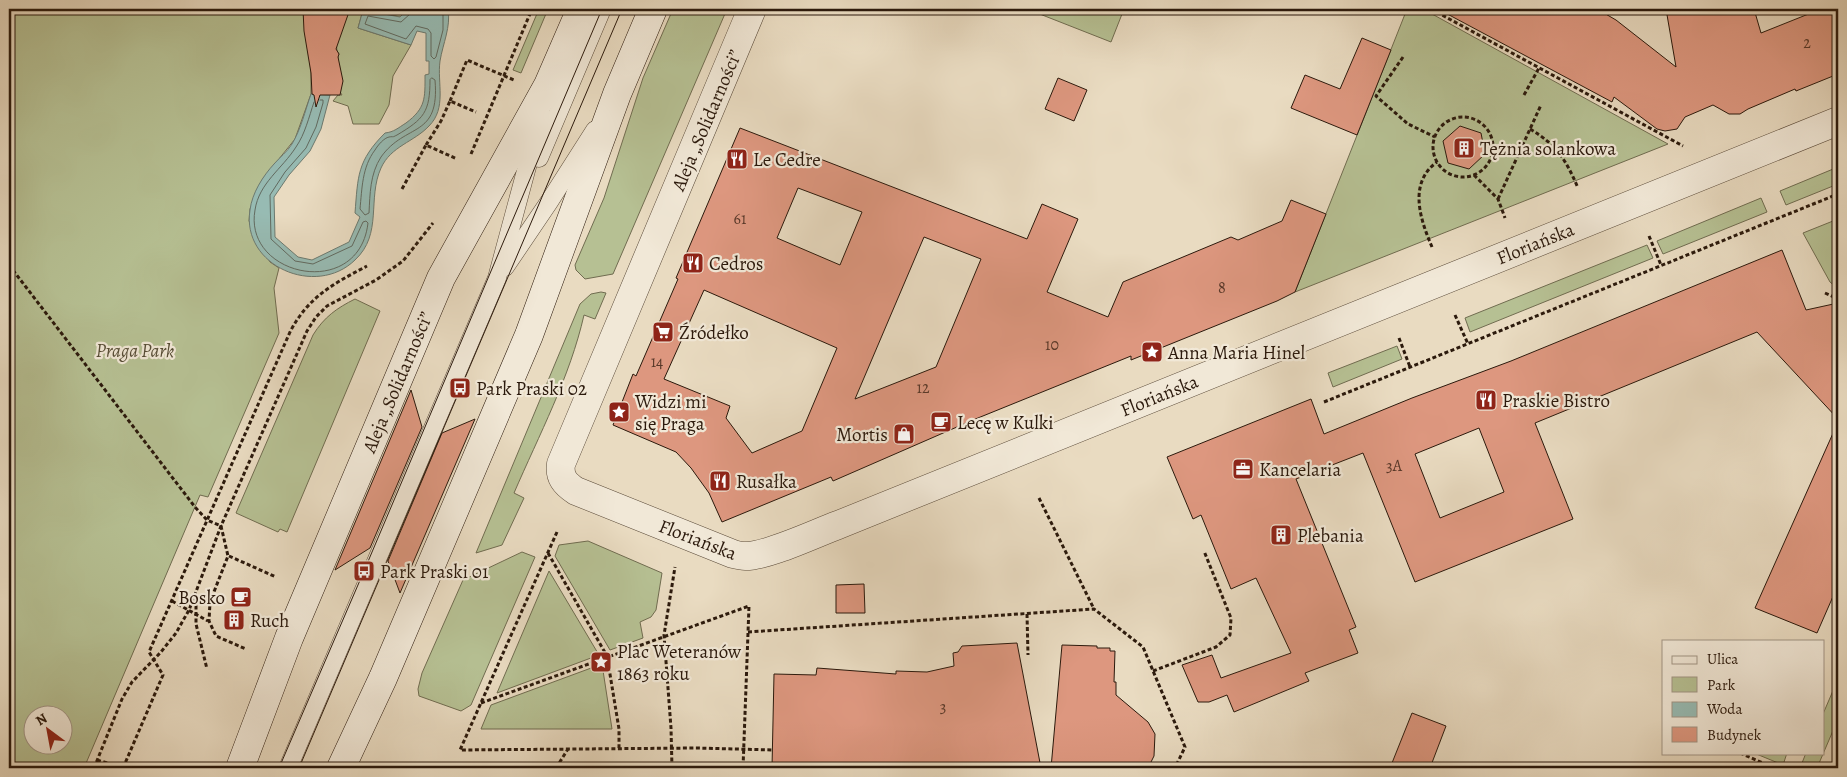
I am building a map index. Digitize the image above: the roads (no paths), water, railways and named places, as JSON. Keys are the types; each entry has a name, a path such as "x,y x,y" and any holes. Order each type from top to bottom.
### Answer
{"street":[{"name":"Aleja „Solidarności”","path":"240,768 285,647 441,278 548,85 581,9"},
{"path":"341,768 383,678 529,335 617,94 653,9"},
{"name":"Aleja „Solidarności”","path":"564,481 560,470 561,464 752,9"},
{"name":"Floriańska","path":"564,481 576,490 733,554 744,556 756,555 778,548 1838,121"}],"lane":[{"path":"514,216 602,9"},
{"path":"288,768 498,278 548,85"},
{"path":"498,278 549,202 617,94"}],"water":[{"path":"408,9 448,9 448,29 439,69 440,103 435,119 423,131 391,154 381,168 377,180 369,239 364,250 355,260 339,271 321,276 302,276 284,270 269,260 257,247 250,230 250,210 256,191 266,174 292,144 311,94 330,95 321,129 310,151 289,175 274,197 275,237 298,257 312,260 349,242 360,217 355,213 358,179 364,161 385,133 391,132 413,118 423,102 425,75 429,74 429,61 426,61 426,33 417,31 411,45 358,28 363,10 400,17"}],"tram line":[{"path":"279,768 602,9"},
{"path":"299,768 622,9"}],"place":[{"name":"Tężnia solankowa","path":"1464,148"},
{"name":"Le Cedre","path":"737,159"},
{"name":"Cedros","path":"693,263"},
{"name":"Źródełko","path":"663,332"},
{"name":"Anna Maria Hinel","path":"1152,352"},
{"name":"Park Praski 02","path":"460,388"},
{"name":"Praskie Bistro","path":"1486,400"},
{"name":"Widzi mi się Praga","path":"619,412"},
{"name":"Lecę w Kulki","path":"941,422"},
{"name":"Mortis","path":"904,434"},
{"name":"Kancelaria","path":"1243,469"},
{"name":"Rusałka","path":"720,481"},
{"name":"Plebania","path":"1281,535"},
{"name":"Park Praski 01","path":"364,571"},
{"name":"Bosko","path":"241,597"},
{"name":"Ruch","path":"234,620"},
{"name":"Plac Weteranów 1863 roku","path":"601,662"}],"park label":[{"name":"Praga Park","path":"135,350"}]}
